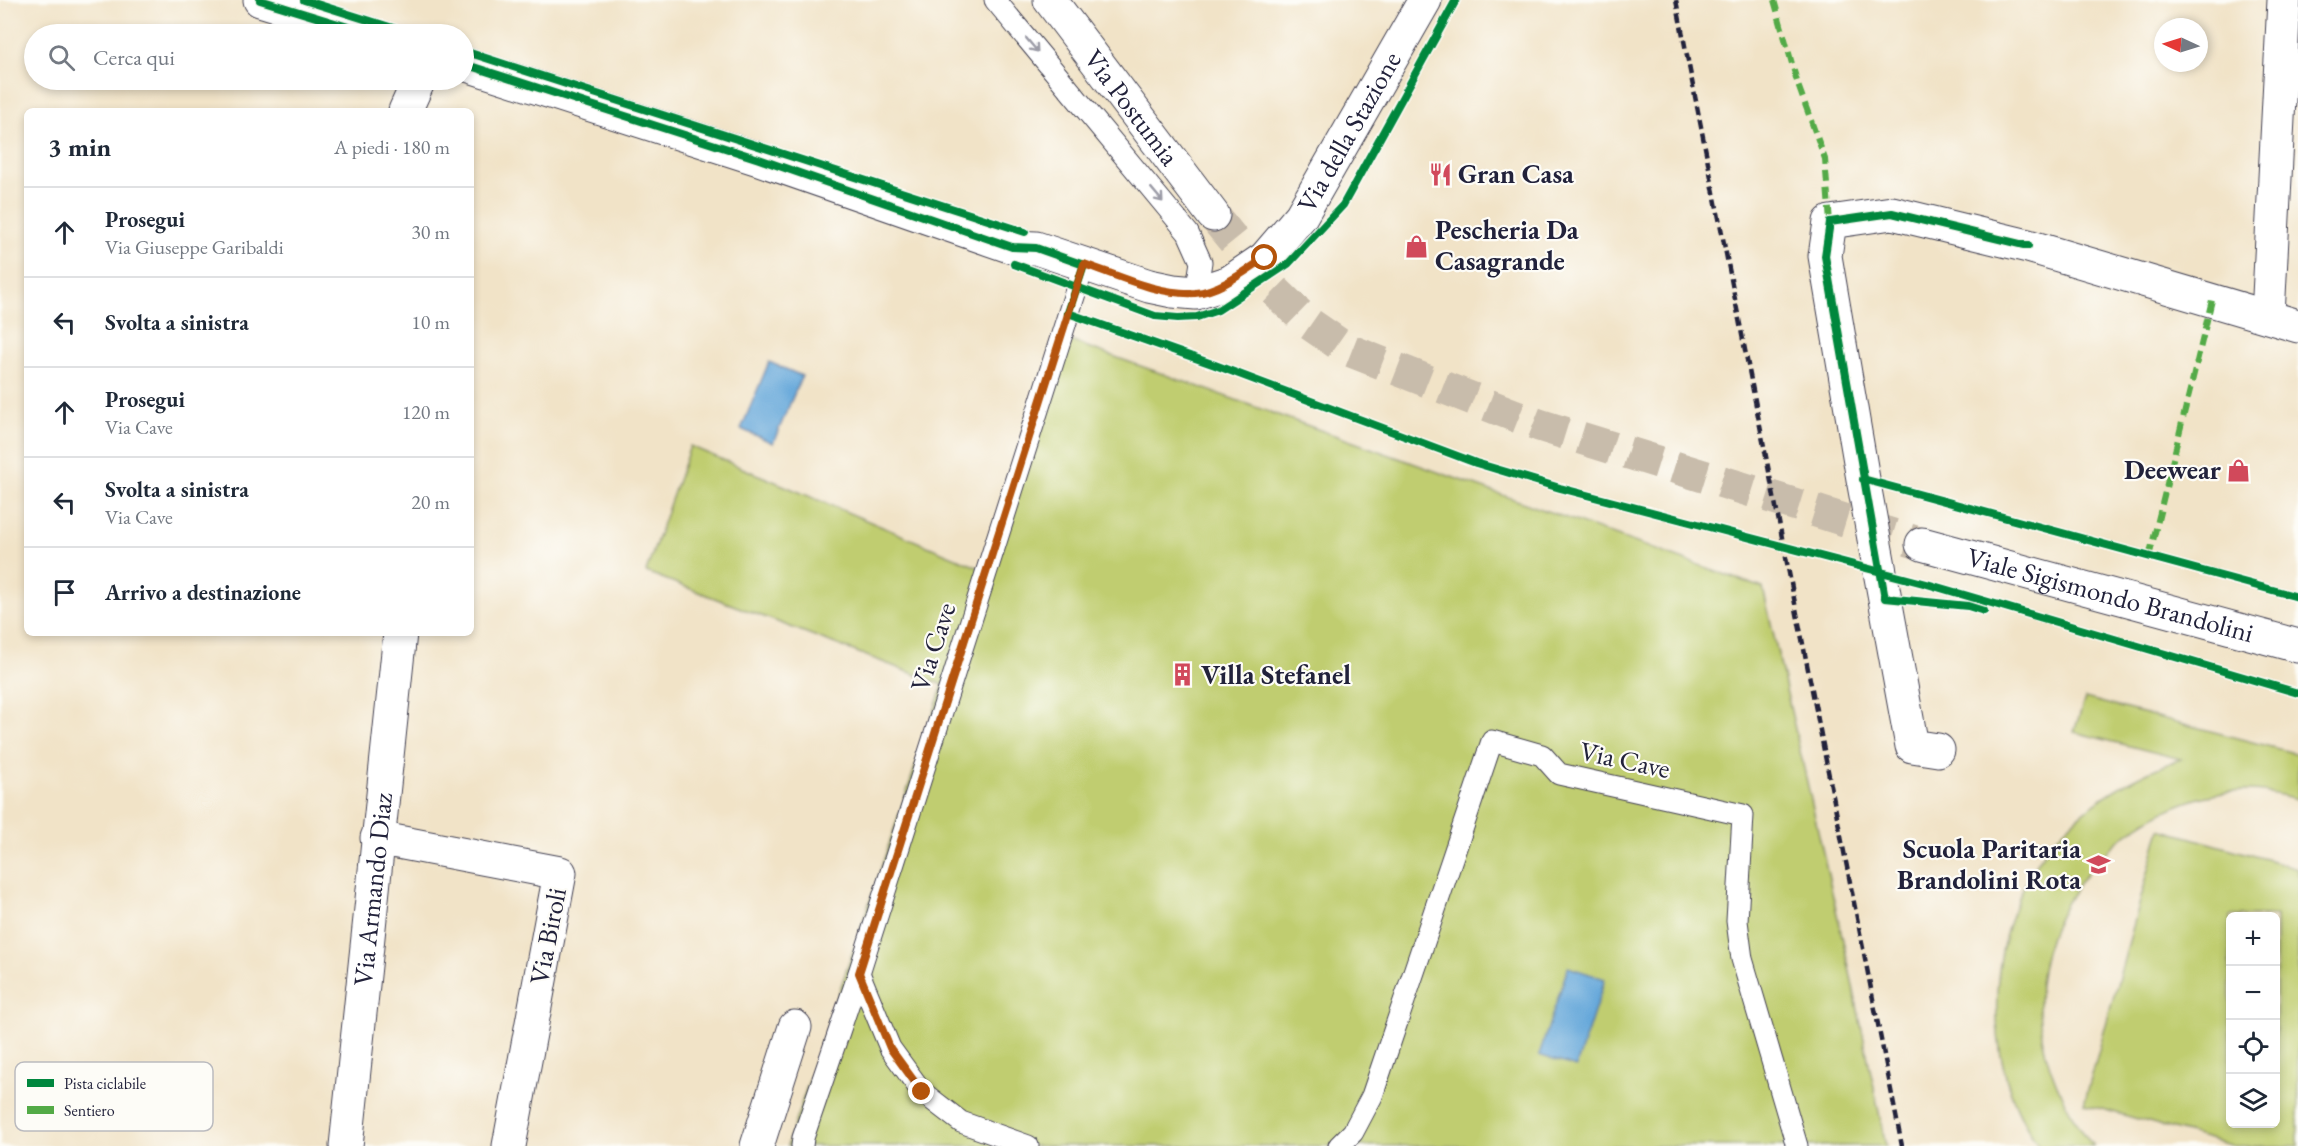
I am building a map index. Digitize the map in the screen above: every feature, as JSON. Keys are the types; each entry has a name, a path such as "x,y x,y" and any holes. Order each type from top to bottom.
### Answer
{"street":[{"name":"Via Postumia","path":"1050,0 1213,215"},
{"name":"Via della Stazione","path":"1197,293 1230,282 1265,258 1301,216 1425,0"},
{"path":"1938,750 1912,746 1825,256 1830,222 1892,213 2028,246 2283,321 2284,0"},
{"path":"274,2 340,24"},
{"path":"474,67 759,159 1012,247 1036,248 1149,286 1197,293"},
{"path":"406,108 414,90"},
{"name":"Viale Sigismondo Brandolini","path":"1922,544 2298,646"},
{"name":"Via Armando Diaz","path":"346,1146 400,636"},
{"name":"Via Biroli","path":"377,838 560,873 509,1146"},
{"path":"757,1146 795,1027"}],"lane":[{"path":"995,0 1188,233 1200,262 1197,293"},
{"name":"Via Cave","path":"802,1146 802,1138 859,973 1084,264"},
{"name":"Via Cave","path":"1339,1146 1353,1132 1372,1095 1492,741 1542,755 1559,774 1743,815 1737,921 1742,959 1797,1146"},
{"path":"859,973 890,1048 922,1092 961,1122 1028,1146"}],"green space":[{"path":"1062,338 1763,588 1849,967 1886,1146 787,1146 943,685 646,572 690,446 982,569"},
{"path":"2085,698 2298,754 2298,799 2267,792 2248,791 2205,797 2164,811 2128,834 2096,863 2070,898 2051,936 2041,978 2040,1022 2046,1056 2058,1088 2074,1118 2093,1146 2039,1146 2018,1110 2004,1070 1997,1027 1998,983 2005,940 2018,898 2038,861 2078,817 2119,787 2181,759 2074,732"},
{"path":"2160,829 2298,868 2298,1146 2234,1146 2084,1104"}],"water":[{"path":"769,362 802,376 773,443 741,429"},
{"path":"1568,967 1605,979 1576,1067 1539,1055"}],"tunnel":[{"path":"1213,215 1274,290 1307,322 1346,349 1539,425 1922,544"}],"railway":[{"path":"1676,0 1902,1146"}],"marked path":[{"path":"1774,0 1798,85 1825,159 1830,222"},
{"path":"2149,557 2212,300"}],"cycle path":[{"path":"260,0 338,24"},
{"path":"304,0 380,24"},
{"path":"1014,264 1155,316 1197,317 1218,310 1288,264 1343,205 1456,0"},
{"path":"474,54 1025,232"},
{"path":"474,67 759,159 1012,247 1036,248 1084,265 1068,313 1215,365 1476,463 1560,488 1927,584 2298,693"},
{"path":"1984,611 1968,606 1885,598 1825,256 1830,222 1892,213 2028,246"},
{"path":"1863,479 2298,597"}],"place":[{"name":"Gran Casa","path":"1440,174"},
{"name":"Pescheria Da Casagrande","path":"1417,246"},
{"name":"Deewear","path":"2239,470"},
{"name":"Villa Stefanel","path":"1183,675"},
{"name":"Scuola Paritaria Brandolini Rota","path":"2099,865"}],"route":[{"path":"922,1092 890,1048 859,973 1084,264 1149,286 1197,293 1230,282 1265,258"}]}
